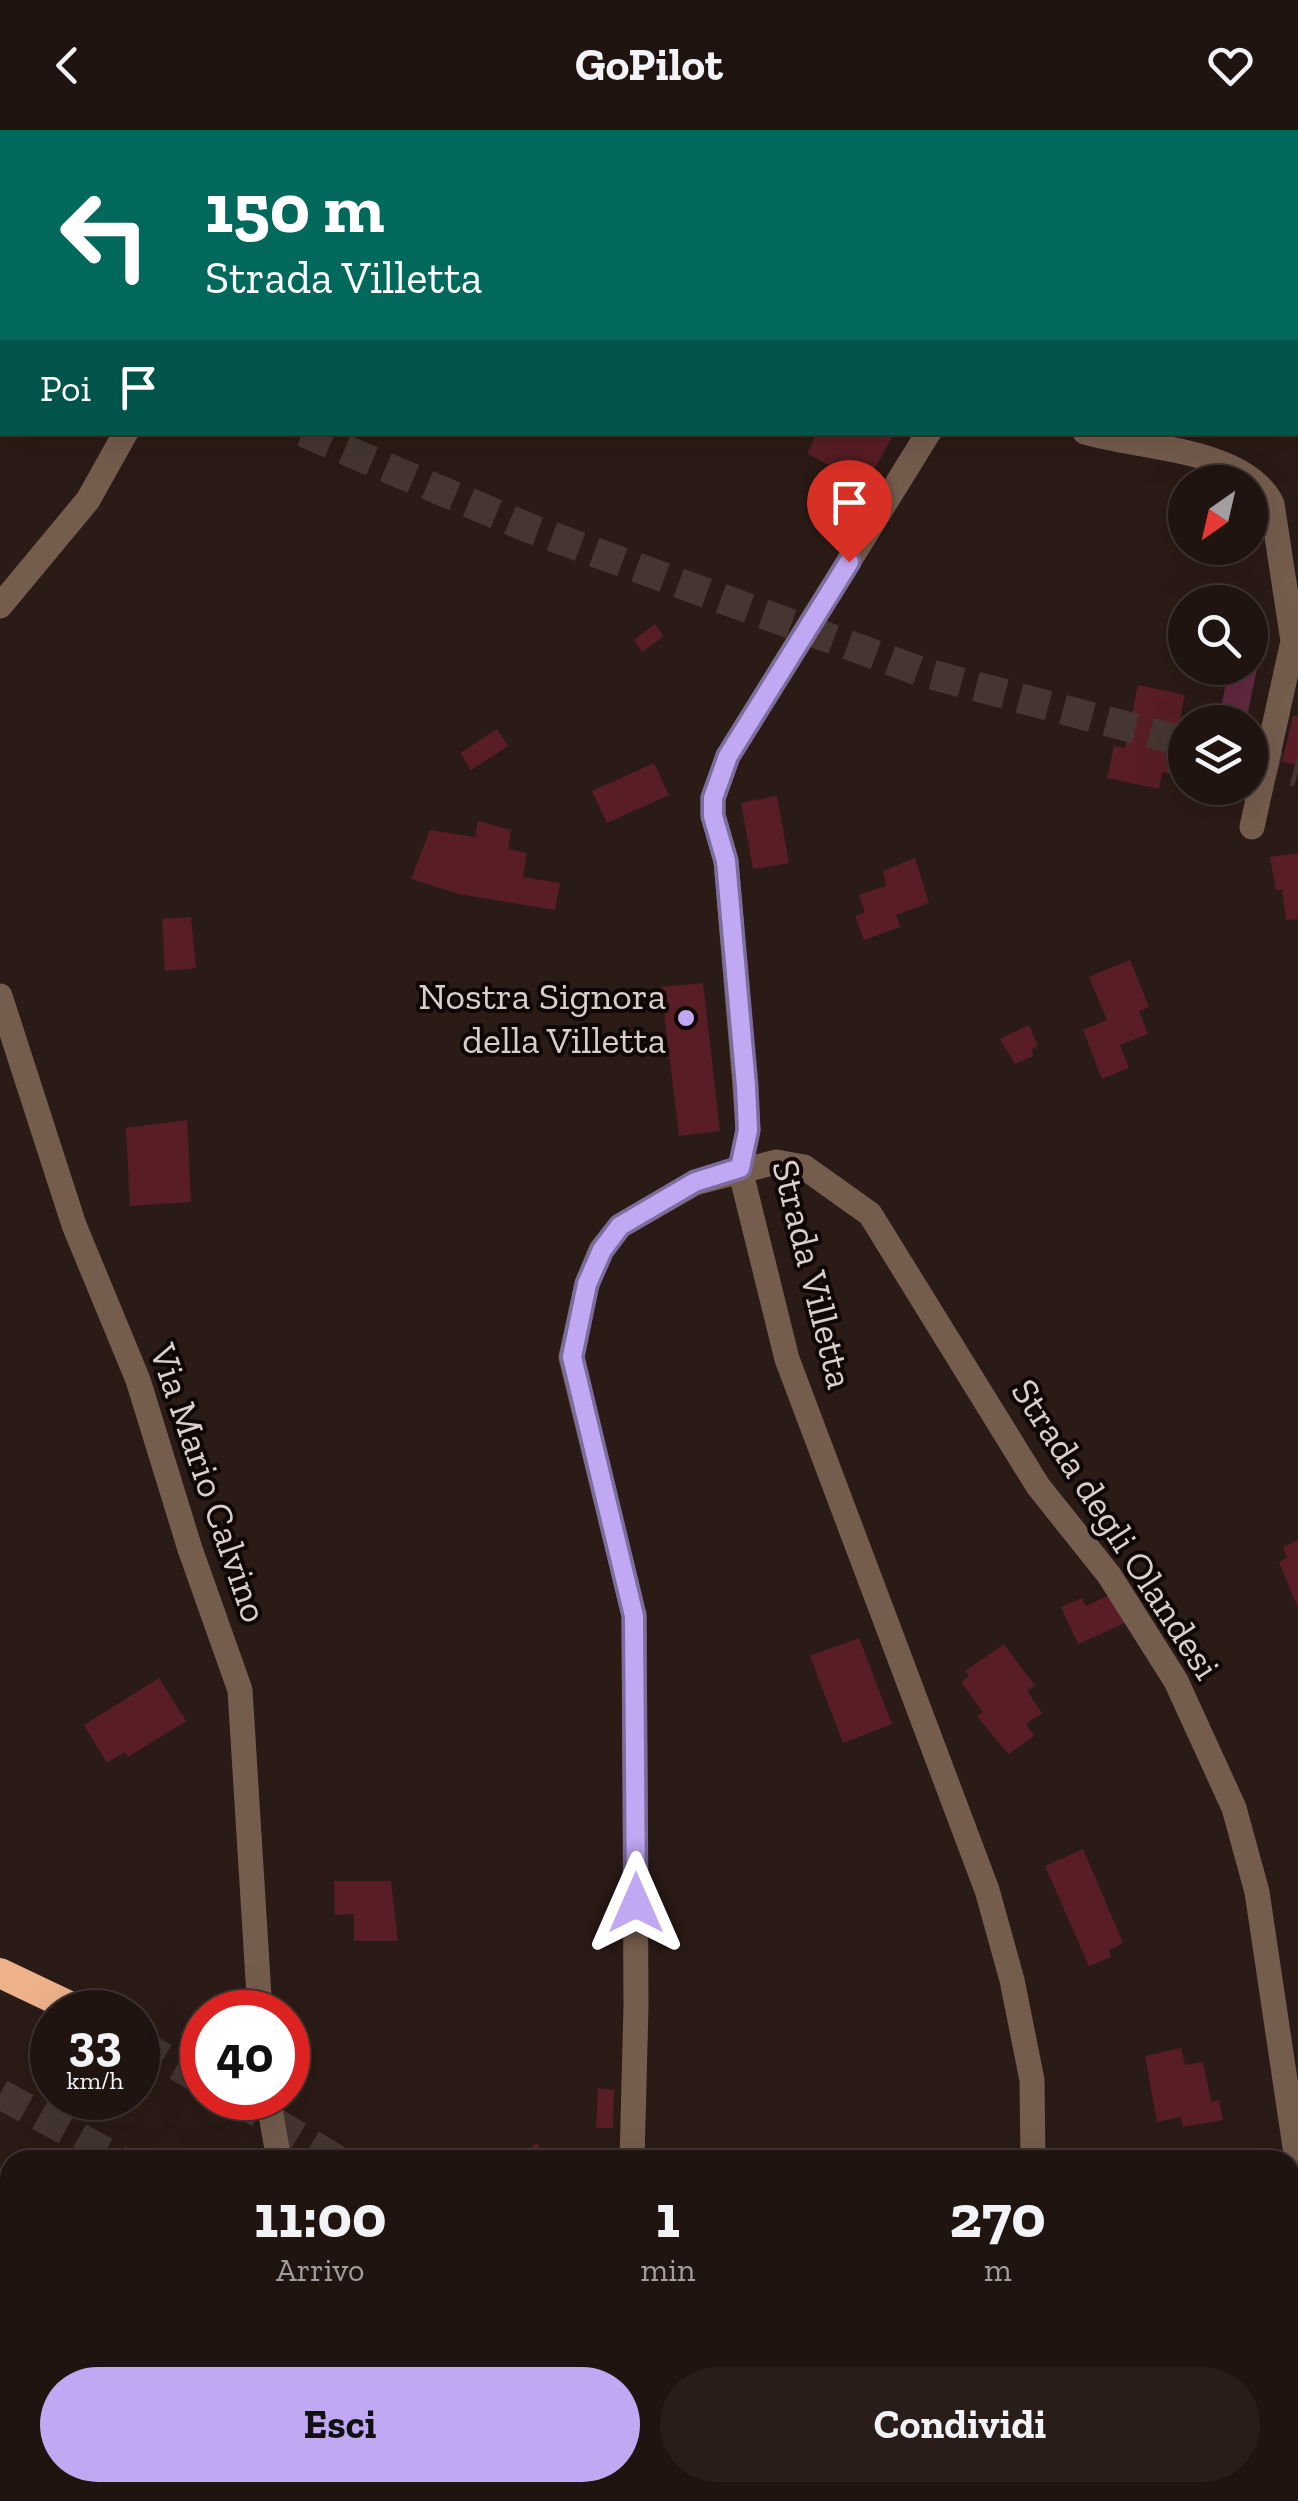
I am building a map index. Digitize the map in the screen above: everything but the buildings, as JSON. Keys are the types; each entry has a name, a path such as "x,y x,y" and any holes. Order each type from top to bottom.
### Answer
{"highway":[{"path":"0,1973 36,1990"}],"street":[{"path":"0,606 56,544 88,500 124,435"},
{"name":"Strada Villetta","path":"927,435 728,756 713,798 713,816 726,861 746,1086 748,1130 740,1168 787,1359 986,1890 1012,1980 1032,2080 1032,2150"},
{"path":"1098,435 1239,468 1264,488 1272,504 1293,641 1252,828"},
{"name":"Via Mario Calvino","path":"0,996 74,1225 138,1380 190,1549 240,1690 259,1990"},
{"name":"Strada degli Olandesi","path":"740,1168 776,1162 804,1167 870,1214 1038,1486 1109,1575 1176,1681 1234,1808 1257,1892 1295,2150"},
{"path":"632,2150 636,2026 634,1616 572,1357 587,1284 602,1250 620,1226 695,1182 740,1168"},
{"path":"272,2120 276,2150"}],"shaded area":[{"path":"1226,685 1254,685 1250,705 1221,705"}],"tunnel":[{"path":"310,435 529,528 922,672 1168,737"},
{"path":"1268,764 1298,772"},
{"path":"160,2056 180,2067"},
{"path":"0,2094 102,2150"},
{"path":"271,2120 320,2150"}],"place":[{"name":"Nostra Signora della Villetta","path":"686,1018"}],"route":[{"path":"636,1903 634,1616 572,1357 587,1284 602,1250 620,1226 695,1182 740,1168 748,1130 746,1086 726,861 713,816 713,798 728,756 849,562"}]}
